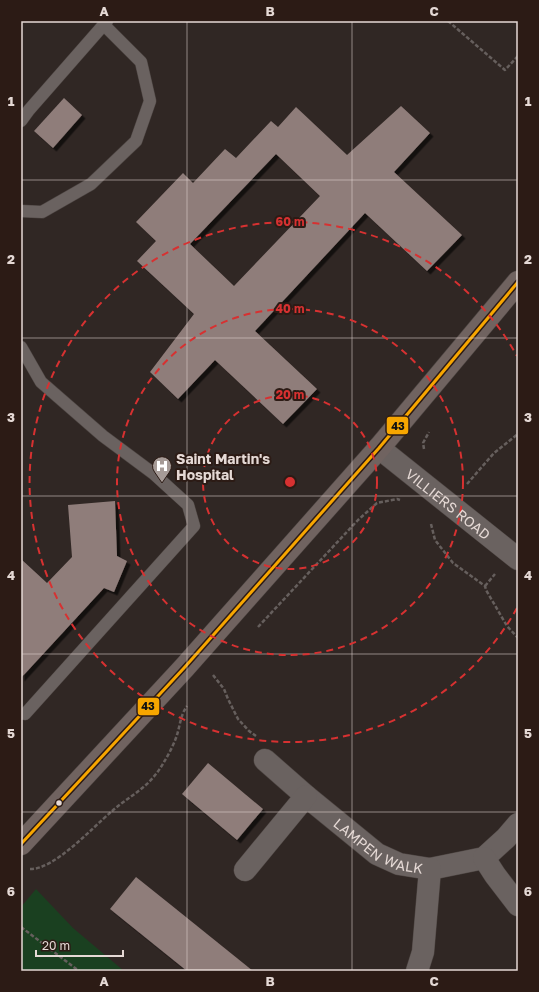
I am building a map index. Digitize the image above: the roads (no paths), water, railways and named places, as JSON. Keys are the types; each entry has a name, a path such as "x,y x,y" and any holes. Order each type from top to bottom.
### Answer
{"main road":[{"path":"21,844 184,668 379,448 518,282"}],"street":[{"name":"VILLIERS ROAD","path":"379,448 518,559"},
{"name":"LAMPEN WALK","path":"264,760 377,854 399,864 430,869 423,952 417,971"},
{"path":"245,870 306,796"},
{"path":"430,869 484,858 506,838 518,824"},
{"path":"484,858 518,905"}],"lane":[{"path":"21,121 25,107 105,23 141,62 150,100 136,141 91,184 42,212 21,211"},
{"path":"21,347 41,382 103,436 154,474 188,505 194,526 26,714"}],"place":[{"name":"Saint Martin's Hospital","path":"162,483"}]}
